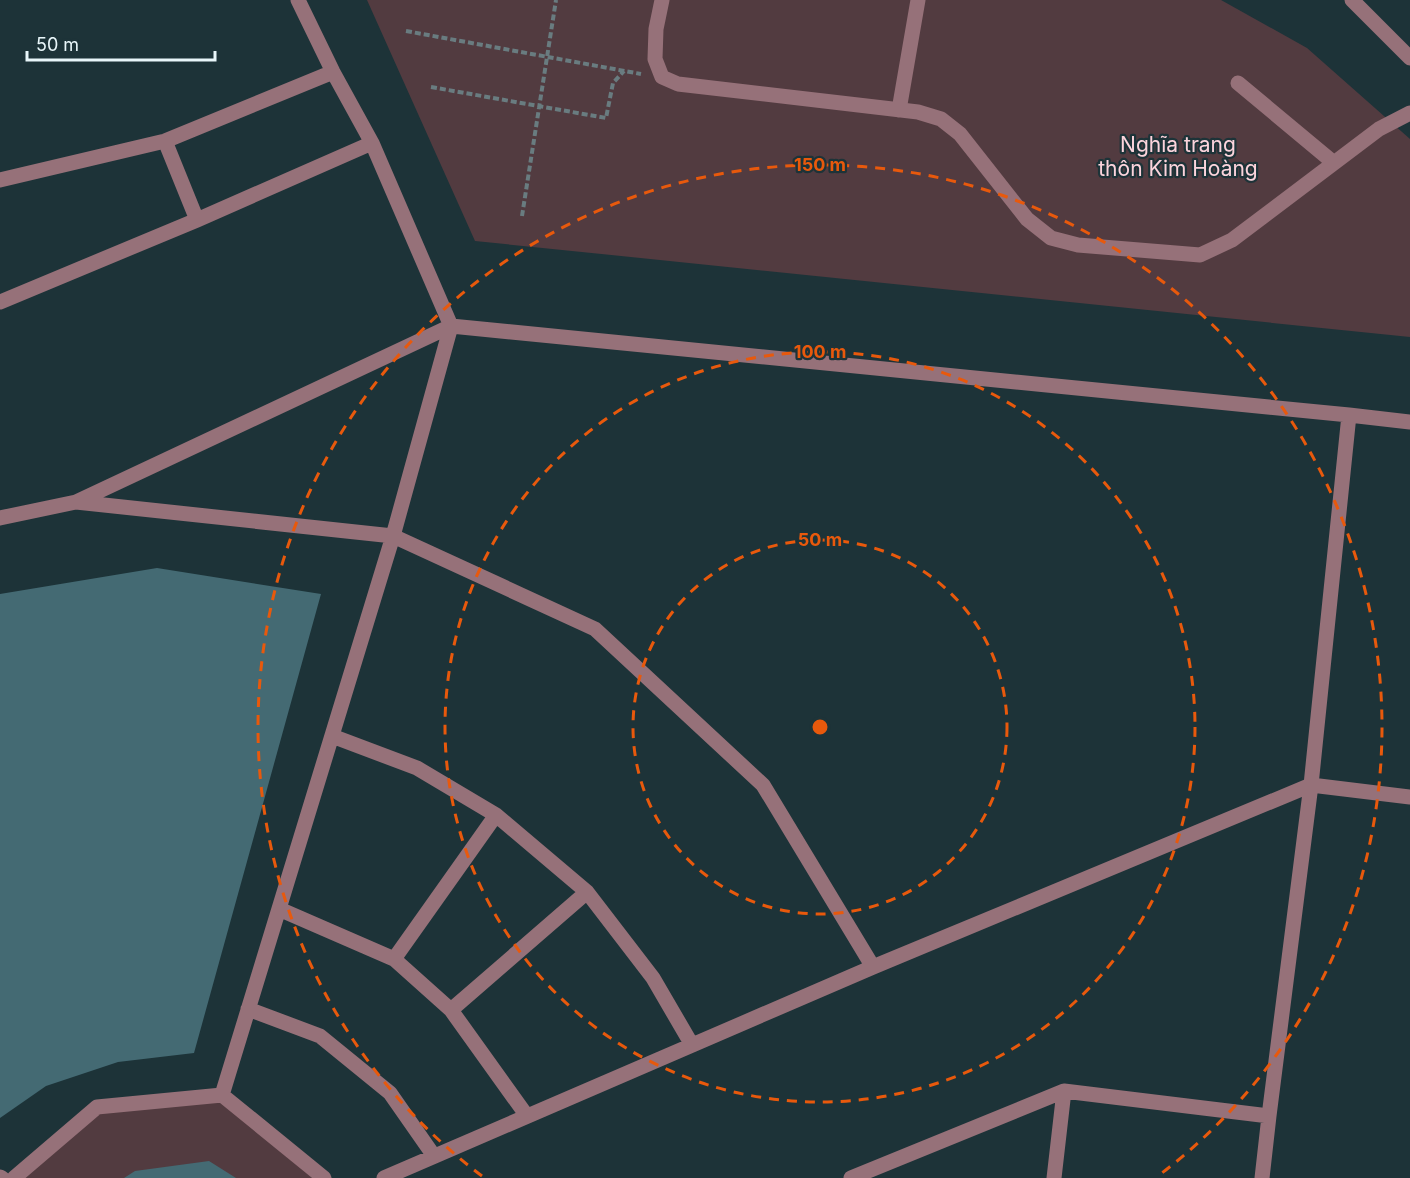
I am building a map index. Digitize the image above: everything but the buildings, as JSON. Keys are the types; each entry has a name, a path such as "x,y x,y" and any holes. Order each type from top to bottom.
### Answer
{"street":[{"path":"222,1095 393,536 451,326 372,144 298,0"},
{"path":"662,0 656,29 655,59 662,77 678,84 918,112 940,119 960,134 1027,219 1051,238 1078,245 1200,255 1232,240 1379,129 1410,113"},
{"path":"899,110 918,0"},
{"path":"1352,0 1410,58"},
{"path":"0,180 165,141 333,72"},
{"path":"1238,83 1334,163"},
{"path":"165,141 197,220"},
{"path":"0,302 372,144"},
{"path":"0,518 76,502 451,326 1410,422"},
{"path":"1262,1178 1311,785 1349,415"},
{"path":"76,502 393,536 595,629 763,785 873,967"},
{"path":"332,736 417,768 496,815 587,892 652,978 692,1046"},
{"path":"384,1178 873,967 1311,785 1410,797"},
{"path":"394,959 496,815"},
{"path":"451,1010 587,892"},
{"path":"279,909 394,959 451,1010 527,1116"},
{"path":"248,1009 320,1036 390,1093 434,1156"},
{"path":"852,1178 1064,1091 1269,1116"},
{"path":"1054,1178 1064,1091"},
{"path":"14,1178 97,1107 222,1095 324,1178"}],"path":[{"path":"522,216 556,0"},
{"path":"406,31 662,77"},
{"path":"431,87 606,118 613,83 624,71"}],"green space":[{"name":"Nghĩa trang thôn Kim Hoàng","path":"367,0 1221,0 1307,48 1410,139 1410,337 475,241"},
{"path":"222,1095 324,1178 14,1178 97,1107"}],"water":[{"path":"157,568 321,594 194,1053 118,1062 46,1086 0,1118 0,594"},
{"path":"209,1161 236,1178 124,1178 135,1171"}]}
